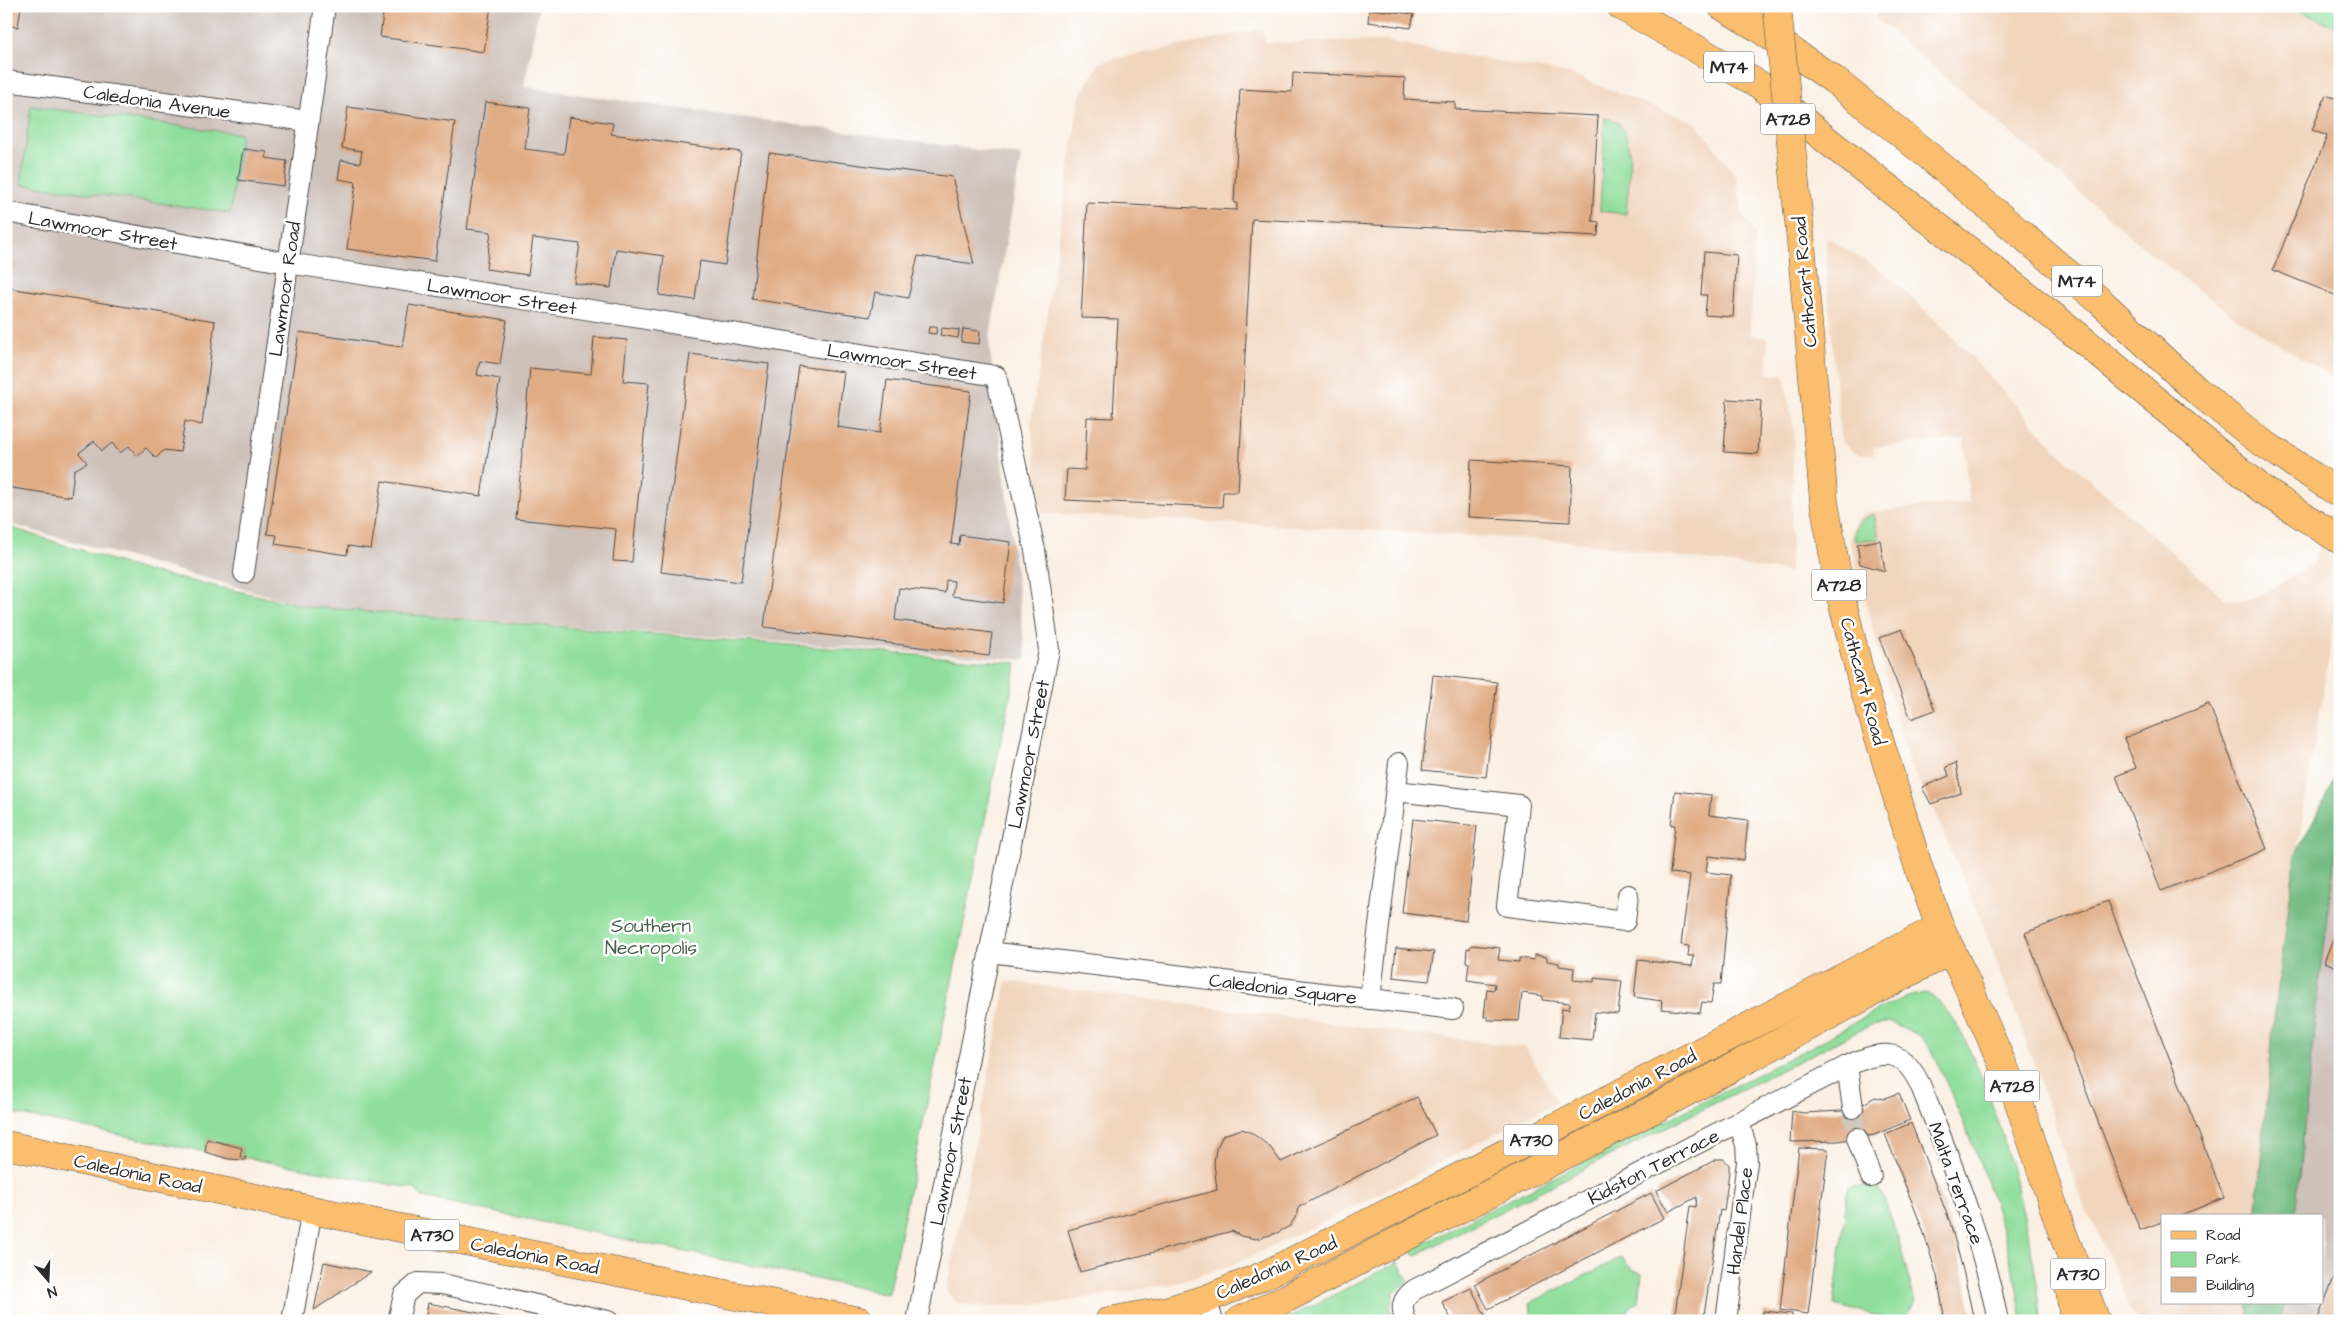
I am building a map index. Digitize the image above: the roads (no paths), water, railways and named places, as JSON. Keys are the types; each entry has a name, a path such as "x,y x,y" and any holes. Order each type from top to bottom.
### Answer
{"main road":[{"name":"M74","path":"1621,6 1760,84 1829,142 2072,331 2263,490 2340,540"},
{"name":"M74","path":"1722,6 1757,27 1834,80 1930,157 2100,301 2196,390 2257,439 2330,488"},
{"name":"Cathcart Road","path":"1777,6 1800,232 1824,502 1842,597 1873,717 1918,869 1945,938 2017,1097 2060,1226 2096,1321"},
{"name":"Caledonia Road","path":"1109,1321 1169,1310 1210,1310 1236,1287 1349,1234 1945,938"},
{"name":"Caledonia Road","path":"1244,1320 1681,1095 1945,938"},
{"name":"Caledonia Road","path":"6,1145 312,1210 859,1321"},
{"name":"A728","path":"2060,1226 2074,1321"}],"street":[{"name":"Lawmoor Road","path":"244,573 325,6"},
{"name":"Caledonia Avenue","path":"6,81 308,121"},
{"name":"Lawmoor Street","path":"6,212 288,263 461,289 996,376 1035,550 1049,650 917,1321"},
{"name":"Caledonia Square","path":"989,952 1370,999 1399,763"},
{"path":"1396,791 1519,805 1507,906 1625,921 1628,895"},
{"path":"1370,999 1453,1009"},
{"name":"Kidston Terrace","path":"1406,1321 1402,1311 1402,1304 1405,1297 1414,1290 1847,1066 1873,1054 1895,1056"},
{"name":"Malta Terrace","path":"1895,1056 1904,1061 1918,1079 1960,1184 1986,1264 1998,1321"},
{"path":"1847,1066 1853,1108"},
{"name":"Handel Place","path":"1726,1321 1747,1162 1746,1145 1739,1123"},
{"path":"1857,1138 1871,1177"},
{"path":"292,1321 312,1210"},
{"path":"398,1321 404,1295 418,1283 442,1284 608,1321"},
{"path":"1236,1287 1244,1320"}],"tunnel":[{"path":"1853,1108 1857,1138"}],"park label":[{"name":"Southern Necropolis","path":"651,936"}]}
